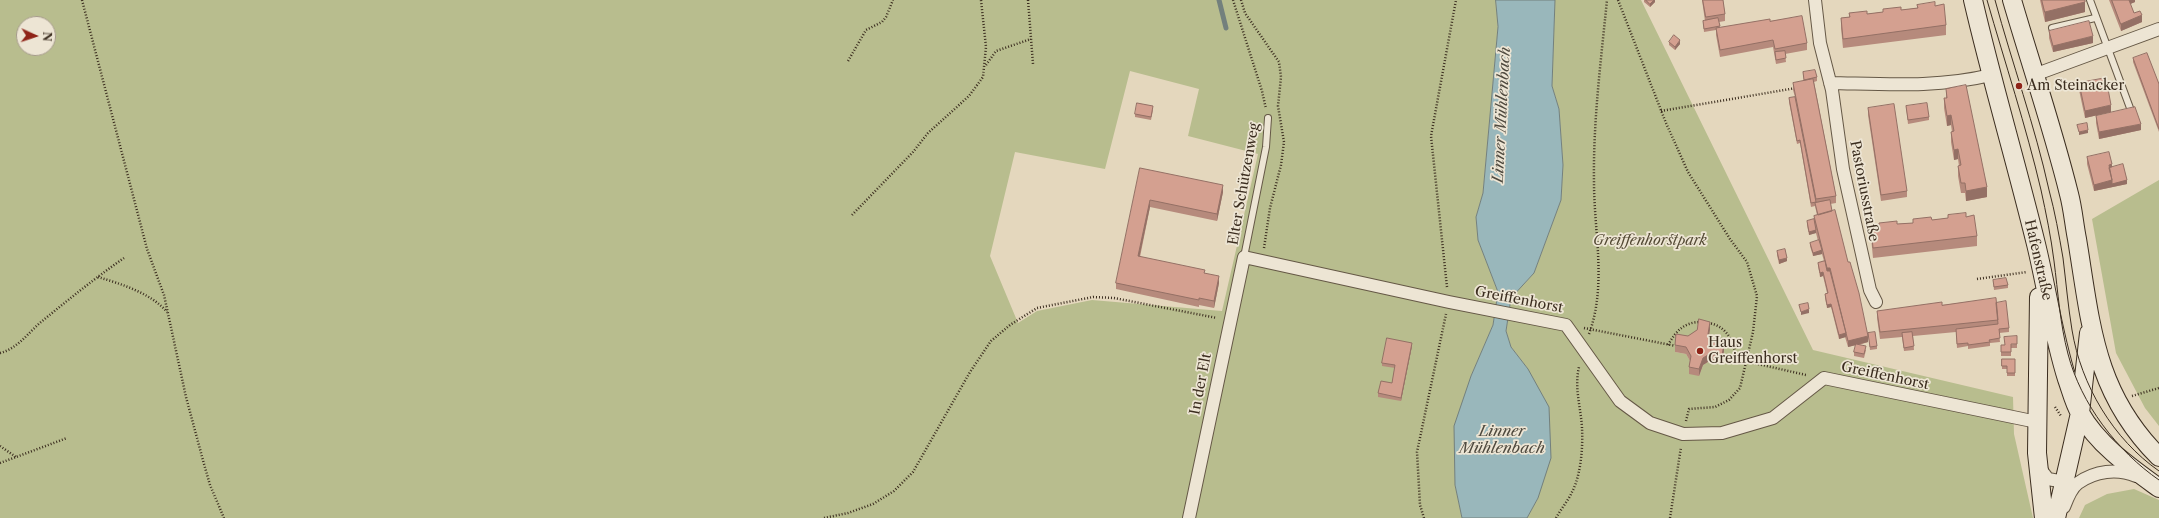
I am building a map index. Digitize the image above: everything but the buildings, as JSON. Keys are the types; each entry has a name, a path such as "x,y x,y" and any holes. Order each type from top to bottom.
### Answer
{"main road":[{"name":"Hafenstraße","path":"1973,0 1991,75 2036,244 2061,360 2080,413 2099,438 2122,461 2158,487"},
{"path":"2012,0 2070,195 2090,323 2103,374 2123,400 2141,439 2159,457"},
{"path":"2036,244 2039,310 2037,422 2038,466 2044,518"},
{"path":"2056,518 2071,483 2090,323"}],"street":[{"name":"Pastoriusstraße","path":"1815,0 1820,43 1830,83 1843,169 1870,290 1876,302"},
{"path":"2034,75 2159,29"},
{"path":"1830,83 1900,86 1952,82 1991,75"},
{"name":"Greiffenhorst","path":"1244,257 1449,302 1566,325 1620,401 1650,423 1683,434 1722,433 1773,418 1824,378 2037,422"},
{"name":"In der Elt","path":"1189,518 1229,320 1244,257"},
{"path":"2038,466 2048,479 2071,483 2104,472 2119,471 2131,474 2158,487"},
{"path":"2060,518 2068,497 2071,483"}],"lane":[{"path":"2090,0 2095,18 2130,108"},
{"path":"2052,28 2095,18"},
{"name":"Elter Schützenweg","path":"1244,257 1266,147 1268,118"}],"path":[{"path":"82,0 147,249 164,295 186,397 204,464 210,485 224,518"},
{"path":"848,61 866,30 882,22 886,17 893,0"},
{"path":"980,0 986,66"},
{"path":"1028,0 1033,64"},
{"name":"Elter Schützenweg","path":"1233,0 1262,91 1268,118"},
{"path":"1424,518 1420,505 1417,452 1449,302 1431,136 1456,0"},
{"path":"1607,0 1600,75 1594,182 1599,288 1590,329 1676,346"},
{"path":"1618,0 1661,111 1688,172 1730,239 1747,262 1757,296 1753,332 1740,388 1729,400 1715,407 1689,409 1683,434 1670,518"},
{"path":"852,215 913,152 928,133 968,96 983,76 986,66 996,51 1031,39"},
{"path":"1661,111 1801,87"},
{"path":"0,353 16,345 28,332 97,277 124,258"},
{"path":"1977,279 2037,270"},
{"path":"97,277 143,295 163,307 168,314"},
{"path":"824,518 848,513 874,504 894,491 913,472 970,372 991,340 1010,325 1037,308 1093,297 1114,298 1229,320"},
{"path":"1668,345 1675,333 1684,325 1699,322 1713,323 1724,330 1733,342 1735,359"},
{"path":"1556,518 1573,490 1578,472 1582,428 1577,376 1583,349"},
{"path":"1723,356 1824,378"},
{"path":"2123,400 2159,388"},
{"path":"0,463 67,438"},
{"path":"0,446 16,457"}],"green space":[{"path":"0,0 1496,0 1498,27 1483,193 1476,217 1478,240 1498,292 1493,325 1471,376 1455,485 1462,518 0,518","holes":["1130,71 1199,89 1188,136 1258,154 1222,311 1092,300 1037,311 1018,323 990,256 1015,152 1105,169"]},
{"name":"Greiffenhorstpark","path":"1555,0 1641,0 1813,350 2013,397 2014,434 2033,518 1527,518 1538,498 1528,369 1511,347 1506,331 1511,298 1534,273 1561,200 1563,165 1559,109 1552,86","holes":["1697,337 1722,362 1711,360 1703,365 1699,376 1686,354 1675,352"]},
{"path":"2159,180 2159,426 2145,408 2116,353 2092,219"},
{"path":"2134,489 2159,500 2159,518 2079,518 2085,505 2107,494"}],"water":[{"name":"Linner Mühlenbach","path":"1496,0 1555,0 1552,86 1559,109 1563,165 1561,200 1534,273 1511,298 1506,331 1511,347 1528,369 1549,407 1551,458 1538,498 1527,518 1462,518 1455,485 1454,426 1471,376 1493,325 1498,292 1478,240 1476,217 1483,193 1498,27"}],"waterway":[{"path":"1219,0 1226,28"}],"tram line":[{"path":"1987,0 2022,118 2041,190 2047,216 2063,331 2074,373 2091,408 2115,441 2159,480"},
{"path":"1995,0 2037,142 2053,207 2063,258 2068,303 2076,351 2091,390 2114,427 2142,458 2159,471"}],"place":[{"name":"Am Steinacker","path":"2019,86"},
{"name":"Haus Greiffenhorst","path":"1700,351"}]}
